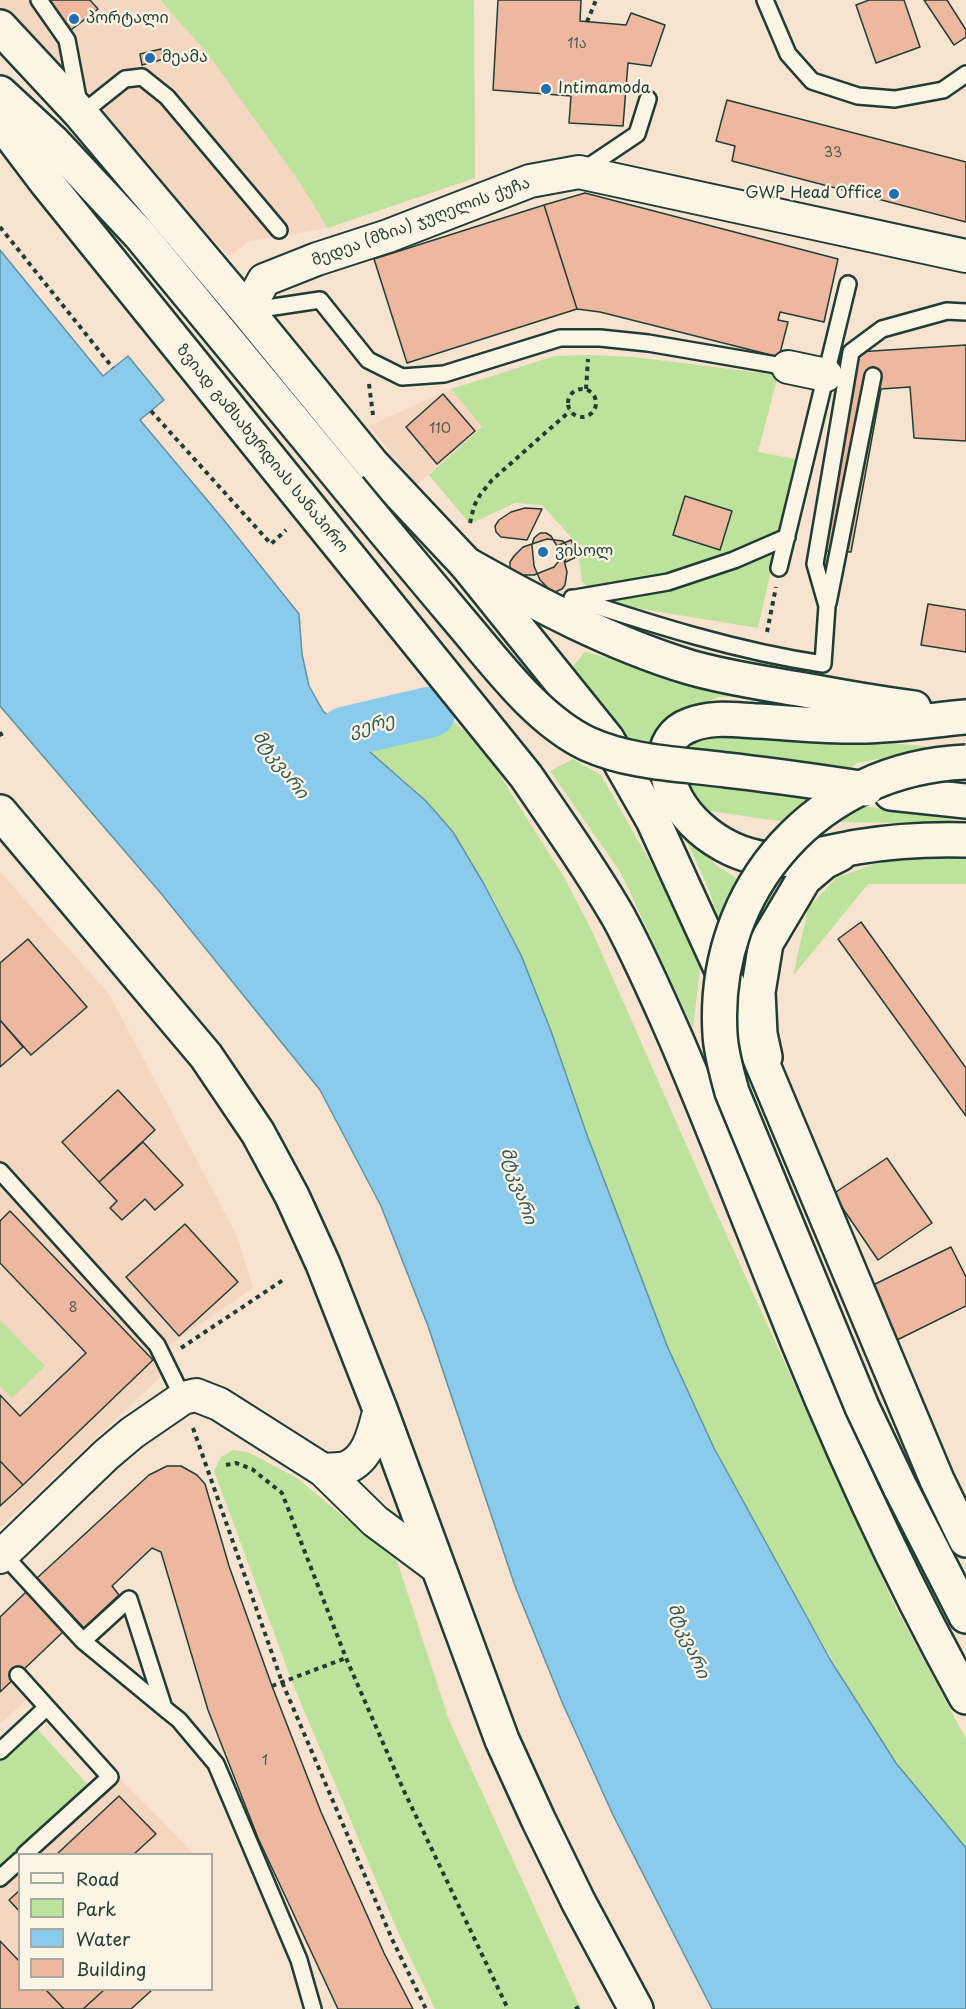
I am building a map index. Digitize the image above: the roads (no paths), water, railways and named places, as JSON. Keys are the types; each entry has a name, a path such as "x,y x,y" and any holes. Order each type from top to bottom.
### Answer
{"main road":[{"path":"0,27 81,114 372,464 466,564 607,739 653,820 683,883 769,1076 937,1480 966,1540"},
{"path":"0,93 53,142 140,235 501,669 537,707 559,726 577,738 610,752 660,763 966,801"},
{"name":"ზვიად გამსახურდიას სანაპირო","path":"0,121 47,183 526,776 619,918 647,974 726,1159 860,1488 920,1612 966,1697"},
{"path":"466,564 563,605 635,647 688,666 737,679 870,703 966,716"},
{"path":"966,716 866,726 732,719 708,720 690,724 673,736 667,745 666,765 674,796 684,812 699,827 737,851 767,859 804,857 896,841 966,840"},
{"path":"966,762 926,766 880,779 849,793 806,824 787,842 767,866 741,909 731,933 721,976 720,1035 722,1056 732,1092 862,1407 966,1616"},
{"path":"0,812 206,1056 258,1134 311,1235 380,1409 506,1750 578,1901 636,2009"},
{"path":"769,1076 760,1034 758,992 766,943 804,879 824,862 855,847"}],"street":[{"name":"მედეა (მზია) ჯუღელის ქუჩა","path":"247,311 264,280 317,259 388,236 530,181 579,172 966,256"},
{"path":"788,367 826,375"},
{"path":"1,1556 132,1433 183,1398 196,1395 219,1404 323,1470 375,1521 438,1568"},
{"path":"323,1470 346,1468 359,1460 369,1446 380,1409"}],"lane":[{"path":"39,0 67,40 81,114 125,79 142,77 167,97 279,230"},
{"path":"765,0 788,54 812,81 858,96 895,99 942,90 966,74"},
{"path":"579,172 637,134 648,99"},
{"path":"779,568 848,285"},
{"path":"247,311 320,300 368,360 402,377 444,374 560,338 648,343 788,367"},
{"path":"827,606 815,564 851,352 882,328 947,311 966,312"},
{"path":"563,605 643,622 762,654 823,664 827,606 873,376"},
{"path":"563,605 668,582 734,560 787,537"},
{"path":"0,1171 157,1345 183,1398"},
{"path":"1,1556 83,1641 179,1720 216,1764 299,1960 313,2009"},
{"path":"83,1641 129,1599 164,1708"},
{"path":"18,1675 110,1777 27,1853"},
{"path":"0,1751 46,1708"},
{"path":"0,1878 18,1862"}],"water":[{"name":"მტკვარი","path":"0,250 103,376 128,356 164,400 140,420 299,614 302,654 309,686 323,711 426,801 453,832 484,884 521,955 668,1348 714,1448 831,1661 896,1763 966,1848 966,2009 712,2009 613,1815 562,1702 515,1586 428,1326 381,1206 320,1090 159,891 0,706"}],"waterway":[{"name":"ვერე","path":"288,772 345,732 430,712"}],"place":[{"name":"პორტალი","path":"74,19"},
{"name":"მეამა","path":"150,58"},
{"name":"Intimamoda","path":"546,89"},
{"name":"GWP Head Office","path":"894,194"},
{"name":"ვისოლ","path":"543,552"}]}
